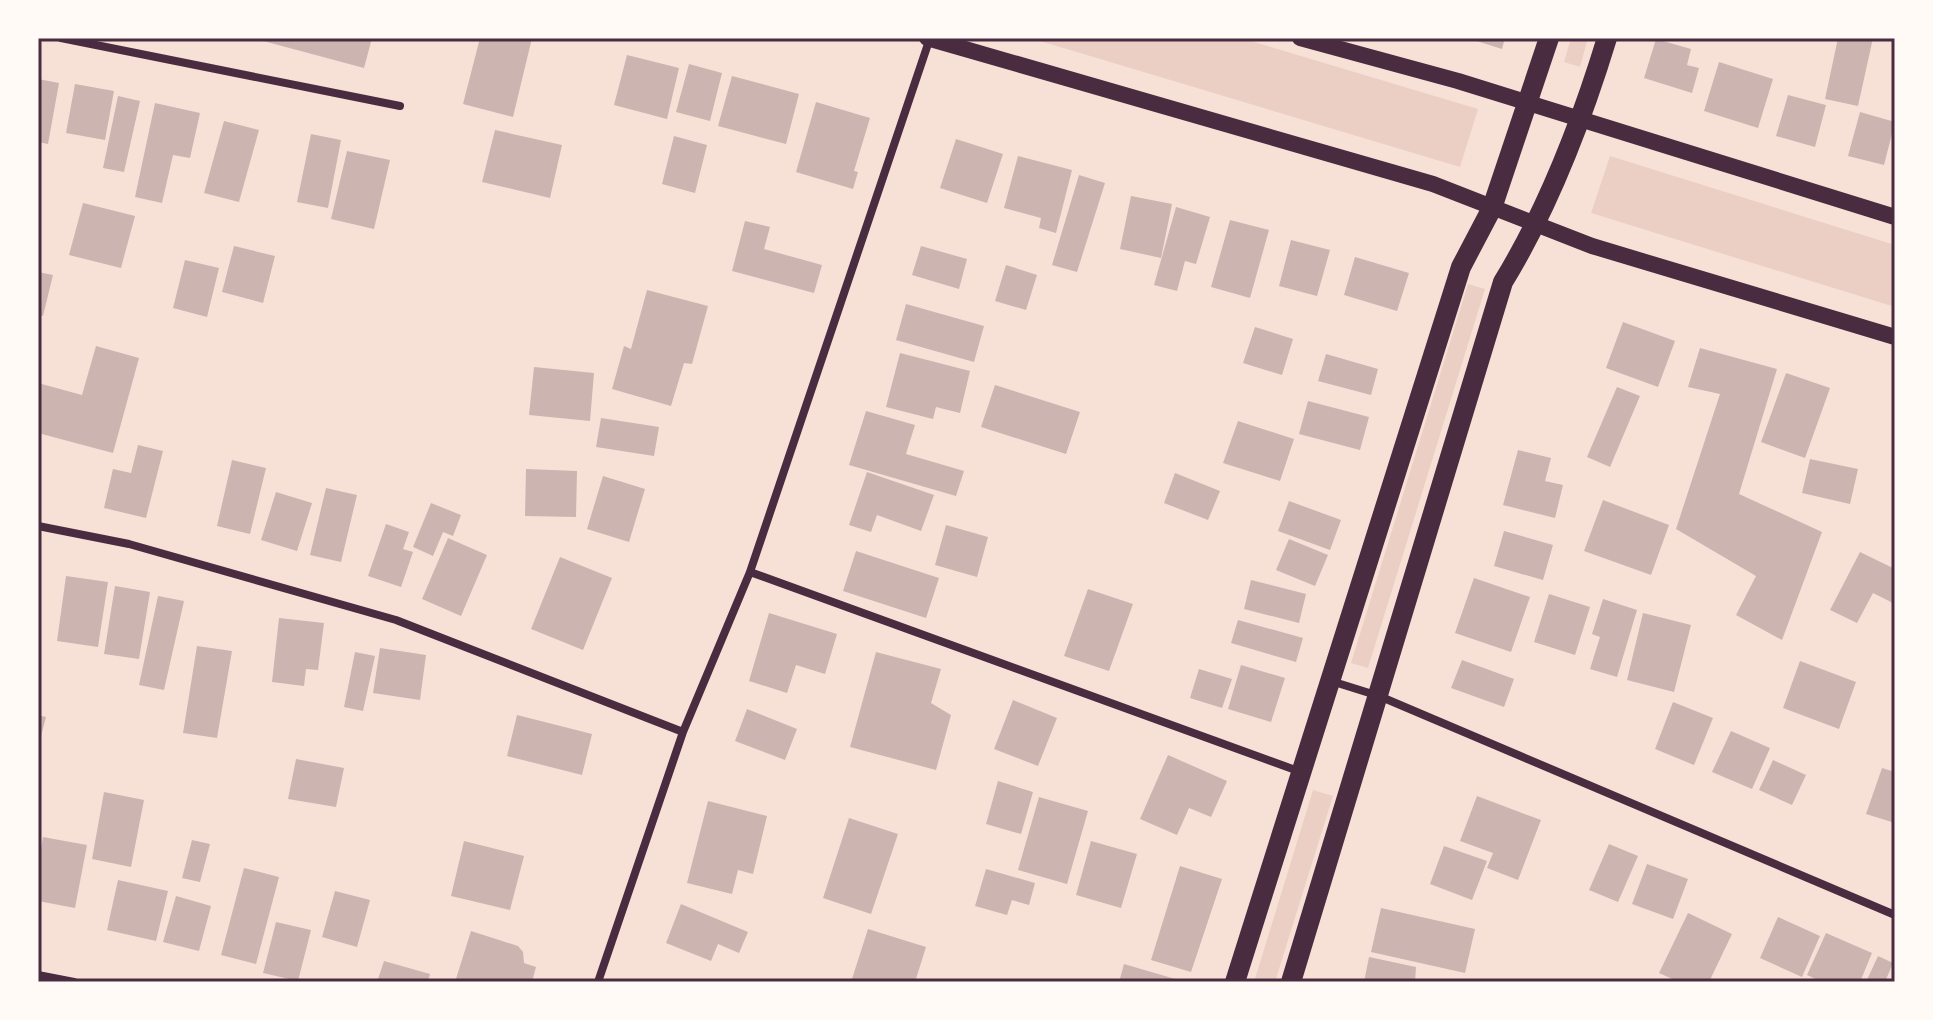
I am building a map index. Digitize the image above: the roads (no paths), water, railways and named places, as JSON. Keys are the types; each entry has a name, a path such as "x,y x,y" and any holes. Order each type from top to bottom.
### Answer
{"main road":[{"path":"928,38 1433,184 1537,227 1895,337"},
{"path":"1300,38 1579,118 1895,217"},
{"path":"1235,982 1461,267 1492,208 1549,38"},
{"path":"1291,982 1503,282 1537,227 1607,38"}],"street":[{"path":"61,38 400,106"},
{"path":"598,982 683,732 750,572 928,38"},
{"path":"38,526 129,544 396,620 683,732"},
{"path":"750,572 1301,772"},
{"path":"1329,681 1379,696 1895,915"},
{"path":"38,975 74,982"}]}
